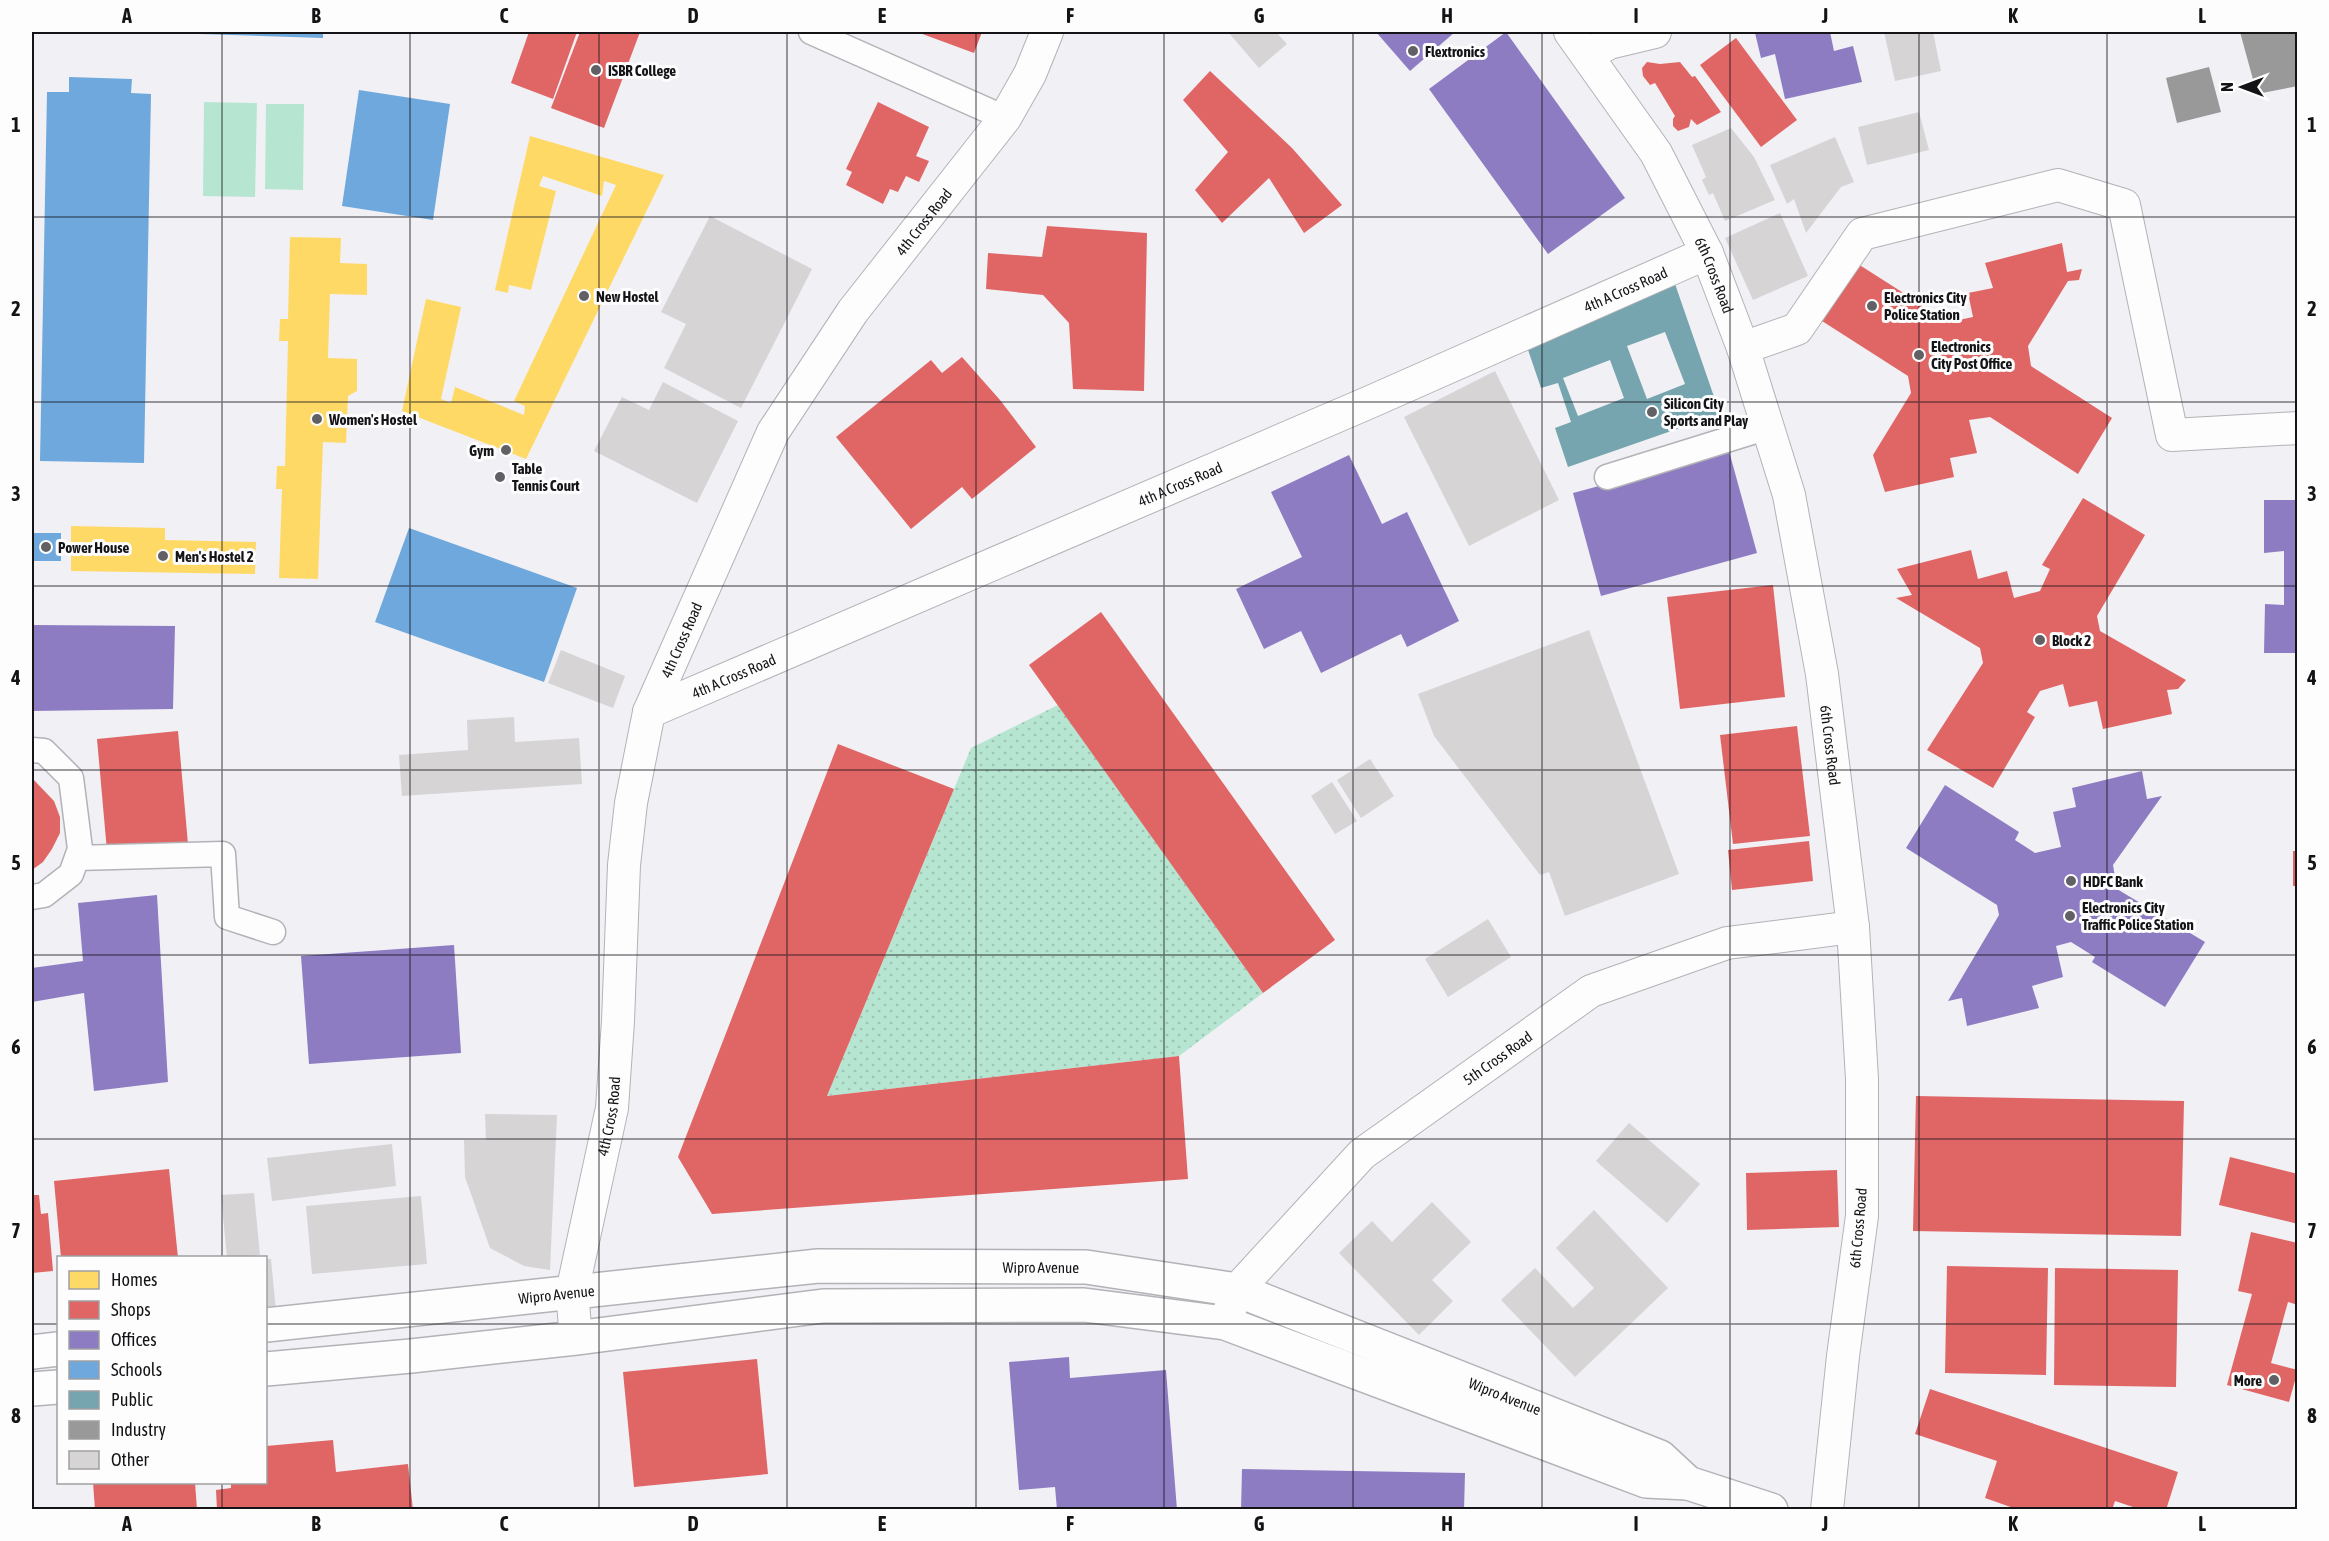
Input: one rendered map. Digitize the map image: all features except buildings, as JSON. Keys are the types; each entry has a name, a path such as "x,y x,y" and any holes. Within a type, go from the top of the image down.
{"main road":[{"name":"Wipro Avenue","path":"267,1325 818,1266 1086,1267 1237,1290 1660,1457 1688,1483"},
{"name":"Wipro Avenue","path":"267,1369 576,1338 823,1306 1084,1305 1225,1323 1646,1481 1688,1483 1771,1509"},
{"path":"32,1352 57,1348"},
{"path":"32,1389 57,1387"}],"street":[{"path":"811,32 1005,118"},
{"name":"4th Cross Road","path":"576,1338 572,1292 612,1108 624,865 631,802 649,712 773,432 853,310 1005,118 1030,74 1047,32"},
{"path":"1579,44 1610,43 1655,32"},
{"name":"6th Cross Road","path":"1579,44 1656,153 1707,253 1743,348 1789,495 1822,674 1853,927 1862,1079 1862,1216 1827,1509"},
{"path":"1743,348 1797,329 1862,234 2058,185 2124,205 2172,435 2298,428"},
{"name":"4th A Cross Road","path":"649,712 1370,402 1707,253"},
{"path":"1607,477 1768,427"},
{"path":"32,750 44,751 71,778 80,849 71,874 44,895 32,897"},
{"path":"77,858 223,854 227,917 273,932"},
{"name":"5th Cross Road","path":"1225,1323 1237,1290 1362,1154 1591,991 1727,943 1853,927"}],"green space":[{"path":"204,102 257,103 255,197 203,196"},
{"path":"266,104 304,104 303,190 265,189"},
{"path":"1058,705 1263,993 1179,1056 827,1096 971,748"}],"place":[{"name":"Flextronics","path":"1413,51"},
{"name":"ISBR College","path":"596,70"},
{"name":"New Hostel","path":"584,296"},
{"name":"Electronics City Police Station","path":"1872,306"},
{"name":"Electronics City Post Office","path":"1919,355"},
{"name":"Silicon City Sports and Play","path":"1652,412"},
{"name":"Women's Hostel","path":"317,419"},
{"name":"Gym","path":"506,450"},
{"name":"Table Tennis Court","path":"500,477"},
{"name":"Power House","path":"46,547"},
{"name":"Men's Hostel 2","path":"163,556"},
{"name":"Block 2","path":"2040,640"},
{"name":"HDFC Bank","path":"2071,881"},
{"name":"Electronics City Traffic Police Station","path":"2070,916"},
{"name":"More","path":"2274,1380"}]}
